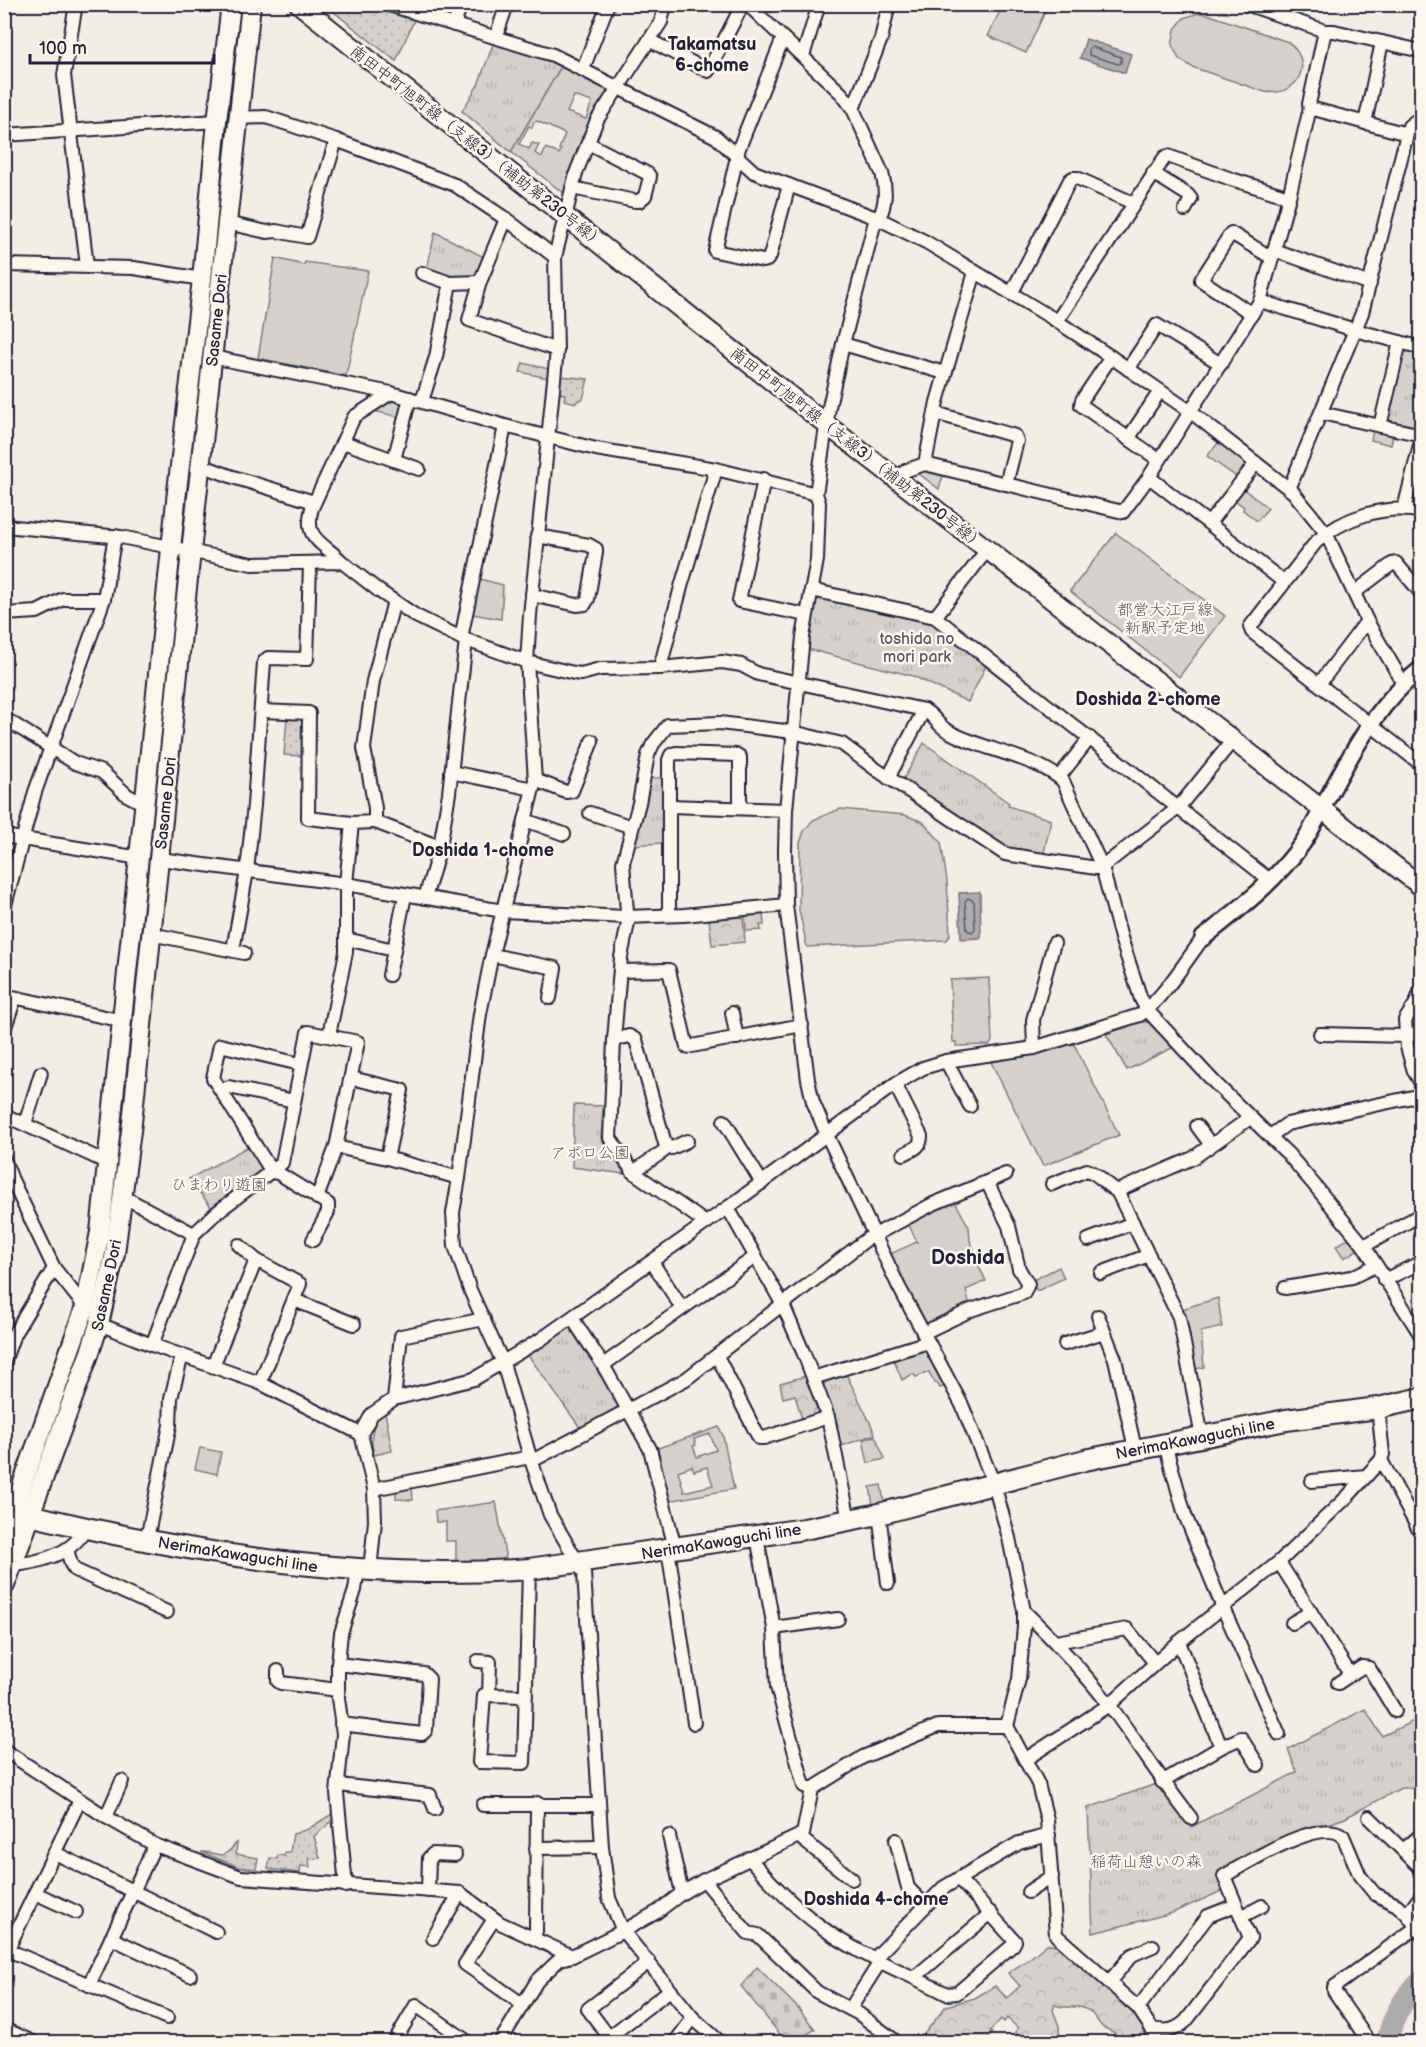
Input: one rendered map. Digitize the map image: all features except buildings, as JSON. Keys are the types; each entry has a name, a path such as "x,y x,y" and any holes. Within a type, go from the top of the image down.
{"main road":[{"name":"Sasame Dori","path":"4,1585 12,1565 16,1512 85,1307 100,1232 231,4"},
{"name":"Sasame Dori","path":"4,1532 16,1512 99,1324 115,1253 132,1123 191,551 251,4"},
{"name":"南田中町旭町線（支線3）（補助第230号線）","path":"299,4 987,550 1422,887"},
{"name":"NerimaKawaguchi line","path":"16,1512 253,1559 364,1569 450,1572 529,1569 758,1537 849,1520 1135,1449 1286,1420 1378,1408 1422,1398"}],"street":[{"path":"76,4 64,75 87,266"},
{"path":"386,4 553,55 583,69 716,137 754,171 879,219 926,242 1057,321 1191,412 1288,489 1326,533 1367,621 1403,682"},
{"path":"454,25 461,4"},
{"path":"496,37 507,4"},
{"path":"583,69 608,4"},
{"path":"665,4 661,22 597,120 576,173 555,257 557,350 531,595 527,662 534,785 492,955 480,1014 453,1213 455,1246 470,1290 503,1362 549,1515 584,1573 602,1847 609,1898 623,1931 693,2018 720,2043"},
{"path":"649,40 708,71 743,4"},
{"path":"747,4 842,94 853,109 884,179 884,210 874,225 843,344 826,423 816,494 819,503 817,560 806,615 786,810 786,905 808,1080 813,1101 827,1135 874,1235 962,1405 994,1484 1009,1538 1024,1611 1019,1679 1007,1726 1038,1784 1047,1820 1056,1935 1138,2008 1152,2029 1155,2043"},
{"path":"803,56 819,4"},
{"path":"853,109 881,39 890,4"},
{"path":"1246,4 1325,32 1334,31 1421,51"},
{"path":"896,478 925,464 1123,512 1149,477 1260,301 1289,197 1325,32"},
{"path":"783,38 737,156 714,249 717,253 767,260 789,185"},
{"path":"1365,123 1382,42"},
{"path":"1310,108 1407,134"},
{"path":"1288,489 1362,313 1409,126 1422,116"},
{"path":"238,118 266,117 336,140 455,185 506,219 555,257"},
{"path":"4,135 217,121"},
{"path":"227,223 267,232 276,231 307,237 336,140"},
{"path":"572,188 635,201 645,196 650,177 648,174 588,143"},
{"path":"1057,321 1152,173 1161,160 1168,156 1289,197"},
{"path":"1152,173 1188,195 1191,199 1185,210"},
{"path":"1011,294 1073,178 1133,203"},
{"path":"506,219 480,282 469,320 557,350"},
{"path":"1252,314 1201,280 1231,233 1273,254 1370,284"},
{"path":"4,265 134,268 202,279"},
{"path":"925,464 945,373 975,272"},
{"path":"422,273 450,283 480,282"},
{"path":"394,460 416,399 436,357 450,283"},
{"path":"1260,301 1422,348"},
{"path":"1128,369 1157,325 1221,364"},
{"path":"1380,426 1400,342"},
{"path":"843,344 945,373"},
{"path":"212,357 391,393 596,449 716,469 764,479 816,494"},
{"path":"1111,357 1082,400 1081,405 1160,460"},
{"path":"1128,438 1160,391"},
{"path":"391,393 354,417 314,502 308,520 311,534 342,562 416,616 463,639 527,662 581,674 600,669 660,668 722,662 741,665 758,674 924,710 932,714 946,731 1059,777 1063,781 1102,867 1121,938 1141,999 1147,1010 1317,1187 1364,1246 1422,1337"},
{"path":"935,413 1015,436 1016,445 1006,484"},
{"path":"1321,413 1422,436 1404,509"},
{"path":"425,898 440,847 451,772 463,639 505,426"},
{"path":"343,442 419,469"},
{"path":"1209,523 1256,463"},
{"path":"201,465 314,502"},
{"path":"660,668 716,469"},
{"path":"1149,477 1284,582"},
{"path":"764,479 739,601 806,615"},
{"path":"1422,512 1404,509 1371,512 1326,533 1316,542 1250,627 1252,632 1422,765"},
{"path":"4,526 115,536 252,564 342,562"},
{"path":"4,909 21,840 50,747 104,599 115,536"},
{"path":"531,595 577,605 585,604 596,552 596,549 589,545 537,536"},
{"path":"935,617 987,550"},
{"path":"1354,593 1396,563 1422,594"},
{"path":"151,934 238,951 248,871 265,659 307,659 310,564"},
{"path":"811,590 935,617 1271,881"},
{"path":"4,614 37,612 63,599 104,599"},
{"path":"375,822 375,808 364,748 373,681 394,601"},
{"path":"1319,684 1367,621"},
{"path":"346,1886 338,1785 343,1734 338,1690 338,1664 341,1633 364,1569 375,1521 374,1489 361,1434 372,1414 394,1399 474,1379 503,1362 572,1318 652,1262 895,1084 923,1068 946,1061 1034,1048 1140,1015 1147,1010 1203,938 1256,896 1302,844 1370,723 1403,682 1422,668"},
{"path":"888,777 924,710"},
{"path":"261,711 309,713 308,818 352,823 375,822 440,847"},
{"path":"4,718 75,763 102,772 126,795 146,806"},
{"path":"706,1223 633,1172 610,1138 614,1040 620,971 628,923 623,863 648,754 668,725 720,723 793,732 842,744 1005,854 1096,868 1102,867 1178,808 1233,740"},
{"path":"1059,777 1090,738"},
{"path":"451,772 572,791 592,741"},
{"path":"669,915 669,760 671,755 676,753 737,755 740,757 740,808"},
{"path":"669,806 786,810"},
{"path":"591,813 632,827"},
{"path":"525,820 564,834"},
{"path":"329,1035 346,952 346,884 352,823"},
{"path":"4,836 140,858"},
{"path":"159,859 346,884 503,911 626,917 786,905"},
{"path":"388,975 405,895"},
{"path":"346,939 394,950"},
{"path":"1034,1048 1033,1020 1054,944"},
{"path":"492,955 555,968 550,998"},
{"path":"620,971 669,970 687,1047 802,1025"},
{"path":"1422,987 1416,1003 1405,1020 1414,1071 1422,1085"},
{"path":"4,1030 10,997 123,1021"},
{"path":"732,1014 737,1038"},
{"path":"152,1345 194,1234 216,1213 282,1163 308,1032 358,1042 336,1147 317,1198"},
{"path":"1320,1034 1406,1036 1422,1033"},
{"path":"614,1040 629,1036 636,1040 666,1147 664,1152 633,1172"},
{"path":"300,1064 220,1045 213,1078 272,1172 278,1173 328,1204 328,1212 312,1239"},
{"path":"946,1061 970,1107"},
{"path":"25,1124 41,1073"},
{"path":"351,1078 402,1090 387,1158"},
{"path":"895,1084 921,1136 921,1142 917,1148 904,1154"},
{"path":"222,1090 229,1087 294,1101"},
{"path":"1270,1136 1287,1124 1422,1095"},
{"path":"4,1115 108,1163"},
{"path":"1117,1191 1194,1158 1250,1118"},
{"path":"724,1121 762,1183"},
{"path":"1197,1126 1211,1145"},
{"path":"666,1147 672,1148 687,1141"},
{"path":"336,1147 459,1178"},
{"path":"4,1159 54,1268 85,1307"},
{"path":"1052,1184 1087,1170 1098,1174 1112,1189 1117,1191 1179,1317 1202,1437"},
{"path":"374,1489 531,1459 686,1379 874,1235 933,1203 1006,1174"},
{"path":"813,1378 926,1337 971,1310 1024,1293 1028,1284 1019,1269 1009,1226 987,1182"},
{"path":"122,1196 194,1234"},
{"path":"728,1208 783,1305 813,1378 828,1417 849,1520"},
{"path":"1364,1246 1422,1214"},
{"path":"1088,1240 1132,1223"},
{"path":"239,1245 256,1260 300,1284 260,1383"},
{"path":"1101,1274 1149,1255"},
{"path":"603,1365 755,1257"},
{"path":"213,1366 256,1260"},
{"path":"652,1262 682,1308"},
{"path":"1384,1280 1422,1262"},
{"path":"1285,1288 1352,1277 1375,1266"},
{"path":"4,1362 14,1334 54,1268"},
{"path":"294,1300 354,1324"},
{"path":"1098,1316 1115,1359 1135,1449"},
{"path":"572,1318 603,1365 650,1449 672,1549 693,1723"},
{"path":"394,1399 401,1336 484,1319"},
{"path":"99,1324 260,1383 361,1434"},
{"path":"1065,1344 1104,1332"},
{"path":"147,1539 170,1425 171,1398 182,1355"},
{"path":"717,1356 759,1438 828,1417"},
{"path":"1026,1760 1109,1706 1179,1642 1280,1562 1348,1496 1381,1460 1383,1454 1378,1408"},
{"path":"1164,1444 1185,1515 1279,1734"},
{"path":"1381,1460 1419,1530 1422,1529"},
{"path":"1312,1481 1366,1476"},
{"path":"879,1514 888,1583"},
{"path":"12,1565 33,1563 67,1549 83,1534 85,1527"},
{"path":"758,1537 774,1628 777,1687 804,1786 812,1789"},
{"path":"67,1549 75,1570 167,1612"},
{"path":"1280,1562 1350,1674"},
{"path":"526,1696 484,1695 479,1762 524,1763 526,1696 529,1569"},
{"path":"1024,1611 1056,1642 1109,1706 1162,1782 1191,1818"},
{"path":"1292,1623 1311,1612"},
{"path":"774,1628 838,1618"},
{"path":"1056,1642 1127,1629 1155,1663"},
{"path":"1179,1642 1221,1747"},
{"path":"478,1661 490,1662 489,1695"},
{"path":"338,1664 424,1674 429,1679 426,1730 422,1734 341,1724"},
{"path":"1338,1683 1362,1667 1369,1668 1395,1711"},
{"path":"278,1671 278,1681 281,1683 338,1690"},
{"path":"688,1686 701,1684"},
{"path":"500,2043 537,1981 560,1959 572,1956 623,1931 657,1912 704,1880 800,1835 805,1830 812,1789 865,1756 938,1726 1007,1726"},
{"path":"1162,1782 1221,1747 1241,1738 1258,1765"},
{"path":"4,1750 105,1817 155,1845 241,1877 460,1893 494,1919 572,1956"},
{"path":"105,1817 122,1781"},
{"path":"338,1785 430,1795 435,1809"},
{"path":"80,1800 6,1953 167,2018"},
{"path":"483,1805 537,1803 599,1805"},
{"path":"533,1937 536,1930 537,1803"},
{"path":"1369,1817 1422,1869"},
{"path":"1152,2029 1167,2031 1178,2029 1250,1938 1224,1876 1281,1844 1322,1831 1339,1832 1343,1836 1360,1876 1376,1894 1397,1905 1407,1914 1419,1931 1334,1987 1334,1991 1369,2043"},
{"path":"1403,1850 1421,1834"},
{"path":"800,1835 803,1840 852,1879"},
{"path":"850,2009 877,1960 924,1905 943,1887 1019,1843 1049,1835"},
{"path":"669,1836 682,1893"},
{"path":"896,1840 908,1888 924,1905"},
{"path":"90,1985 155,1845"},
{"path":"536,1848 602,1847"},
{"path":"55,1853 216,1932"},
{"path":"428,1892 429,1858 433,1854 455,1855"},
{"path":"749,1858 778,1891 821,1927 877,1960 947,1994 957,1993 1015,1941 959,1879"},
{"path":"1028,1892 1052,1876"},
{"path":"704,1880 748,1933 758,1935 817,1992 850,2009 894,2040 891,2043"},
{"path":"35,1893 76,1912"},
{"path":"433,1938 460,1893"},
{"path":"1407,1914 1422,1895"},
{"path":"1138,2008 1208,1916 1262,1906"},
{"path":"915,1977 991,1913"},
{"path":"494,1919 465,1964 522,2004"},
{"path":"111,1938 190,1975"},
{"path":"1109,1982 1132,1955 1153,1946"},
{"path":"649,1962 588,2009 609,2037 670,1990"},
{"path":"394,2043 416,2005 468,2043"},
{"path":"675,2043 693,2018"},
{"path":"4,2029 33,2043"}],"green space":[{"path":"325,5 373,5 415,18 396,61"},
{"path":"1003,5 1048,5 1026,53 988,36"},
{"path":"1199,13 1288,42 1301,59 1302,68 1294,84 1277,92 1265,92 1192,67 1179,59 1172,45 1175,29 1184,18"},
{"path":"494,42 562,65 511,152 462,111 478,85"},
{"path":"562,65 608,89 607,95 582,136 582,143 567,190 562,192 511,152","holes":["574,96 592,102 586,119 567,112","537,121 565,134 559,154 546,148 542,157 535,153 539,145 532,143 529,149 519,144 529,126 532,128 534,122"]},
{"path":"435,232 486,258 477,279 450,280 427,269"},
{"path":"275,258 304,265 305,262 368,271 346,376 258,358"},
{"path":"1407,350 1421,354 1421,428 1390,421 1388,416 1402,354"},
{"path":"523,363 549,369 548,378 520,372"},
{"path":"561,376 588,379 583,399 576,403 564,400 565,394 557,393"},
{"path":"394,399 404,402 403,418 374,411"},
{"path":"1373,430 1393,435 1391,445 1371,440"},
{"path":"1219,442 1248,466 1238,478 1207,456"},
{"path":"924,471 943,476 939,489 918,473"},
{"path":"1241,487 1268,508 1257,521 1232,498"},
{"name":"都営大江戸線 新駅予定地","path":"1116,533 1225,616 1179,677 1070,591"},
{"path":"480,579 503,585 501,619 472,614"},
{"name":"toshida no mori park","path":"822,596 932,621 987,664 968,702 913,676 807,649 816,600"},
{"path":"287,718 301,718 305,722 304,756 284,755"},
{"path":"924,743 1009,803 1008,806 1051,820 1043,857 1005,850 903,780"},
{"path":"649,778 664,778 662,843 633,845"},
{"path":"840,809 905,815 923,822 941,842 947,881 950,935 947,940 807,947 799,910 800,843 804,831 813,820"},
{"path":"763,914 764,925 760,925 761,930 746,931 745,916"},
{"path":"743,917 745,942 712,945 709,919"},
{"path":"989,978 992,1041 990,1045 956,1046 956,1042 953,1042 950,980"},
{"path":"1421,1000 1421,1030 1415,1031 1409,1026"},
{"path":"1142,1021 1151,1023 1174,1047 1127,1070 1106,1034"},
{"path":"1074,1044 1119,1135 1043,1166 991,1062"},
{"name":"アポロ公園","path":"574,1105 603,1106 601,1138 625,1174 572,1167"},
{"name":"ひまわり遊園","path":"249,1146 264,1169 264,1174 214,1211 189,1179"},
{"path":"954,1200 969,1227 970,1241 976,1255 974,1256 986,1281 966,1290 970,1306 931,1325 925,1323 890,1254 917,1242 908,1223"},
{"path":"1351,1237 1359,1249 1344,1258 1336,1246"},
{"path":"1059,1267 1064,1278 1037,1291 1031,1281"},
{"path":"1218,1298 1222,1327 1201,1332 1204,1367 1196,1369 1182,1309"},
{"path":"567,1327 575,1329 620,1403 619,1410 581,1429 528,1355"},
{"path":"920,1349 927,1351 945,1386 940,1388 929,1372 916,1377 913,1374 902,1380 893,1358"},
{"path":"846,1374 875,1434 839,1447 836,1429 838,1425 823,1387 825,1382"},
{"path":"806,1376 819,1409 815,1416 802,1419 795,1395 783,1398 780,1383"},
{"path":"385,1412 392,1451 374,1455 372,1431 376,1421"},
{"path":"719,1427 734,1489 669,1501 658,1448","holes":["710,1434 716,1450 697,1457 693,1446 696,1445 694,1439","692,1466 694,1471 707,1467 713,1485 684,1492 678,1471"]},
{"path":"875,1436 885,1459 868,1463 863,1440"},
{"path":"200,1448 221,1452 217,1474 195,1469"},
{"path":"881,1485 884,1502 873,1505 870,1487"},
{"path":"412,1487 413,1500 396,1499 396,1490"},
{"path":"496,1502 506,1560 456,1562 456,1541 446,1541 446,1522 436,1522 435,1511"},
{"name":"稲荷山憩いの森","path":"1365,1709 1382,1736 1420,1718 1418,1714 1421,1712 1421,1788 1401,1788 1345,1818 1278,1842 1224,1873 1224,1890 1172,1913 1093,1933 1088,1808 1156,1784 1191,1827 1297,1772 1288,1749"},
{"path":"332,1814 336,1818 314,1836 320,1858 309,1859 310,1867 301,1866 300,1873 268,1869 270,1858 277,1859 278,1855 284,1856 285,1852 290,1852 293,1834 308,1829"},
{"path":"237,1842 236,1854 258,1858 256,1869 239,1867 201,1852 223,1855"},
{"path":"1047,1944 1058,1945 1128,2004 1141,2019 1148,2042 1113,2042 1115,2033 1102,2027 1090,2011 1080,2007 1055,2005 1053,2010 1059,2026 1060,2042 1010,2042 1017,2035 1015,2032 1018,2028 1007,2018 1004,2022 1001,2019 990,2031 992,2033 985,2041 987,2042 918,2042 946,2006 975,1998 995,1986 1007,1998 1020,1986 1008,1973"},
{"path":"757,1967 797,2007 815,2029 796,2042 786,2042 741,1986"}],"water":[{"path":"1086,39 1131,54 1125,73 1080,58"},
{"path":"980,892 981,938 961,939 959,893"}],"waterway":[{"path":"1387,2042 1399,2009 1422,1981"}],"district":[{"name":"Takamatsu 6-chome","path":"712,54"},
{"name":"Doshida 2-chome","path":"1148,699"},
{"name":"Doshida 1-chome","path":"483,850"},
{"name":"Doshida","path":"968,1257"},
{"name":"Doshida 4-chome","path":"876,1899"}]}
